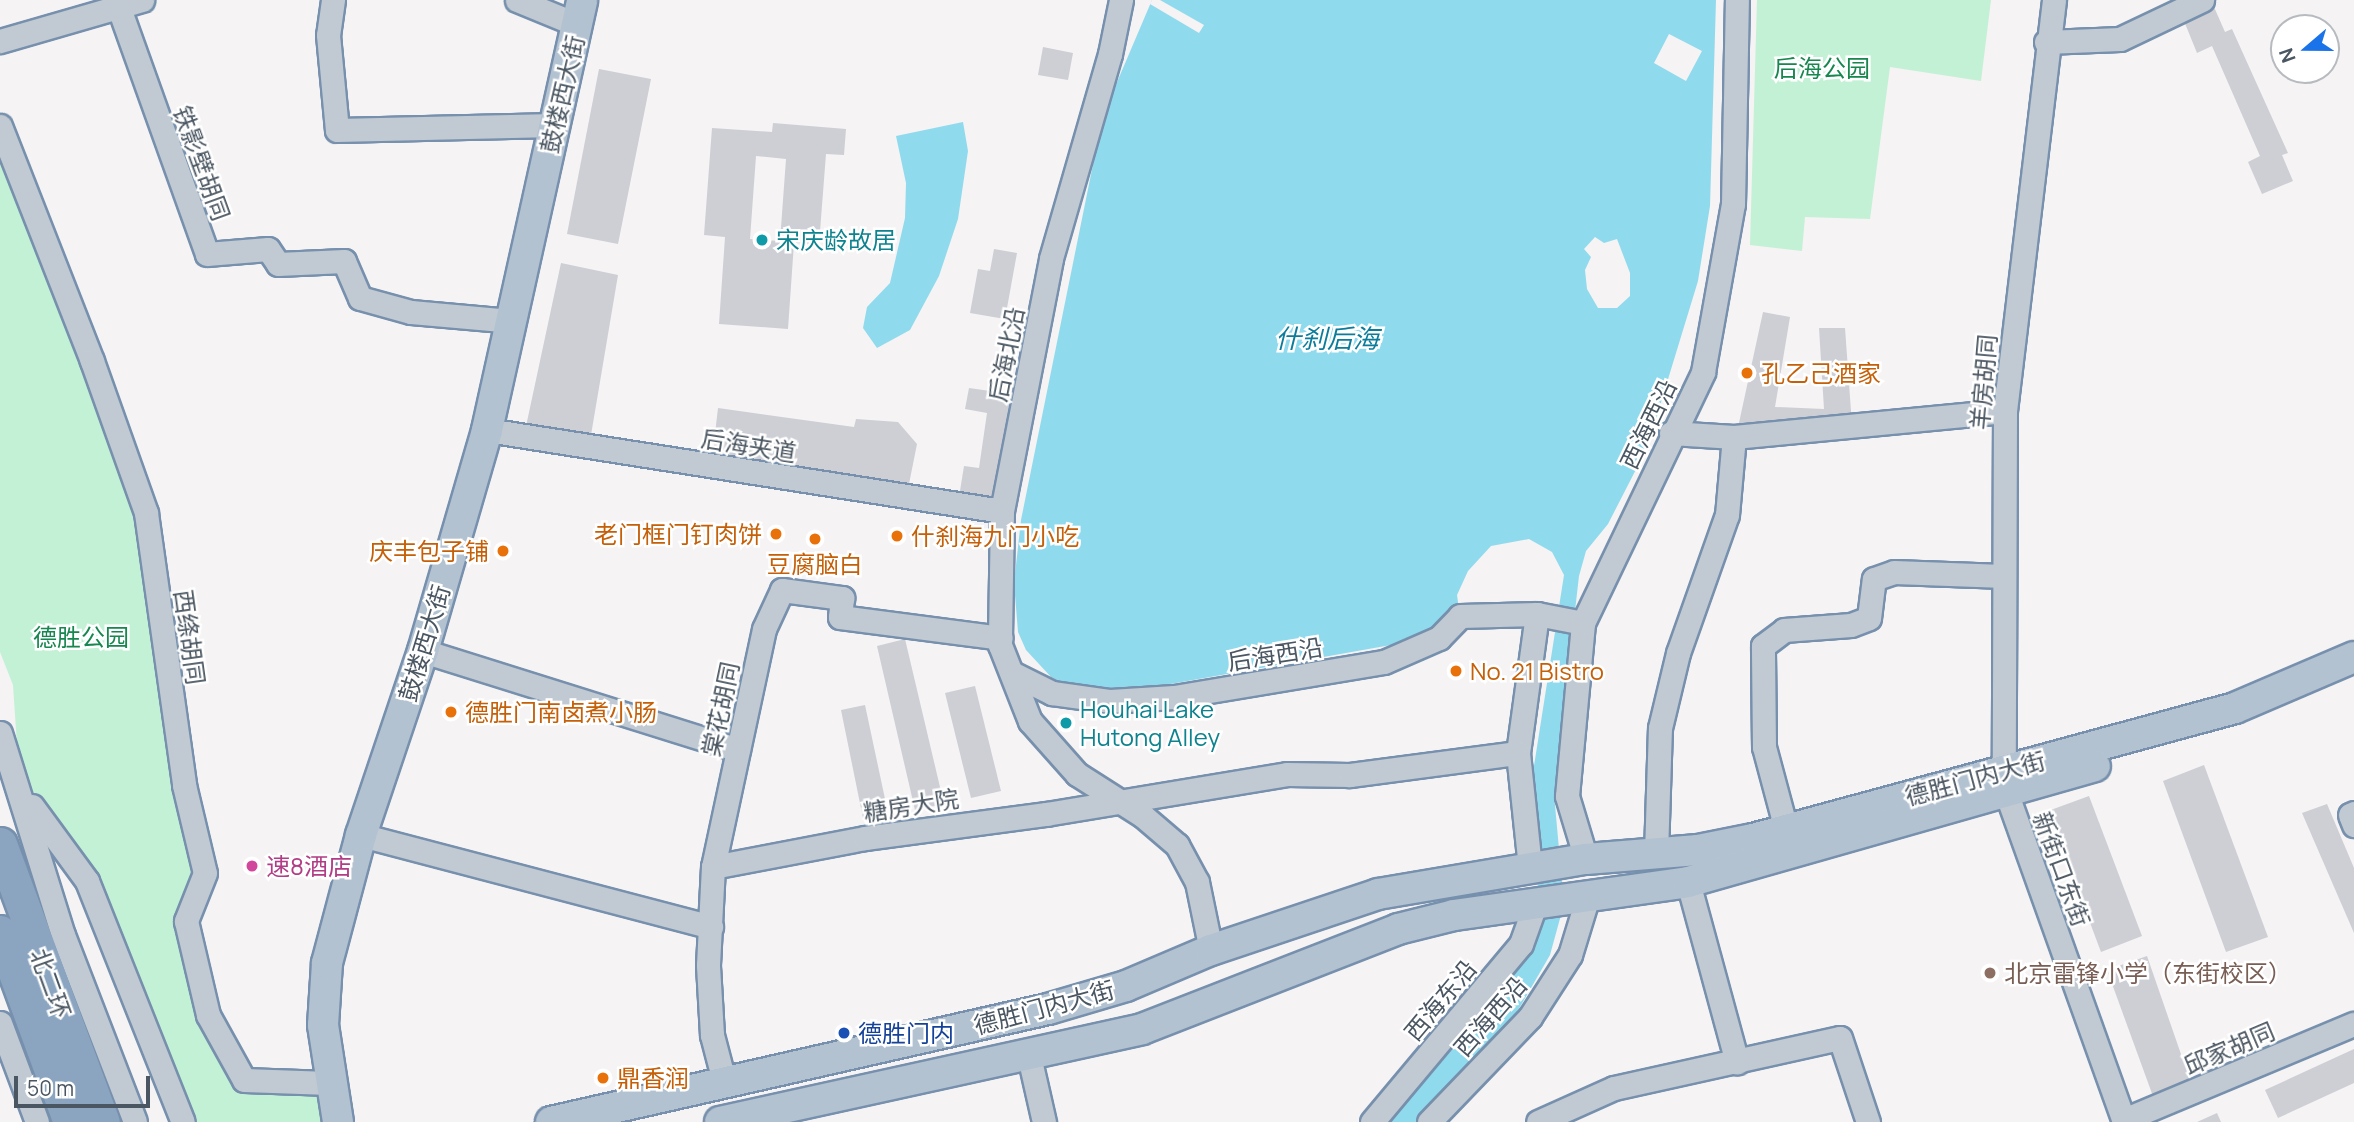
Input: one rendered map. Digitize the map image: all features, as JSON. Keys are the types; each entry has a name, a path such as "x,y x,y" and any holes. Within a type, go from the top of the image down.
{"highway":[{"name":"北二环","path":"0,844 103,1122"},
{"name":"北二环","path":"0,932 70,1122"}],"main road":[{"name":"鼓楼西大街","path":"338,1122 329,1083 323,1025 327,963 362,835 423,651 487,430 580,13"},
{"name":"德胜门内大街","path":"1588,875 1688,882 1763,862 2235,708 2354,657"},
{"name":"德胜门内大街","path":"1588,875 1657,853 1698,849 2005,781 2243,724 2354,680"},
{"name":"德胜门内大街","path":"1588,875 1763,862"},
{"path":"1532,883 1588,875"},
{"name":"德胜门内大街","path":"551,1122 1048,1009 1126,986 1212,950 1378,894 1532,883"},
{"name":"德胜门内大街","path":"720,1122 1142,1029 1286,969 1345,930 1459,889 1532,883"}],"street":[{"path":"0,41 142,0"},
{"path":"333,0 328,35 337,130 554,125"},
{"path":"517,0 580,13"},
{"name":"后海北沿","path":"1117,799 1077,774 1030,721 1001,638 1002,511 1051,259 1110,54 1121,0"},
{"name":"西海西沿","path":"1429,1122 1530,1017 1570,955 1588,875 1567,796 1583,623 1671,433 1703,372 1733,204 1737,0"},
{"name":"羊房胡同","path":"2005,781 2005,411 2046,42 2054,0"},
{"path":"2046,42 2120,39 2203,0"},
{"name":"铁影壁胡同","path":"119,8 207,254 268,249 278,264 344,261 360,298 411,312 511,321"},
{"name":"西绦胡同","path":"0,126 92,361 146,513 184,786 205,873 186,921 208,1015 244,1080 329,1083"},
{"path":"1671,433 1734,437 2005,411"},
{"name":"后海夹道","path":"487,430 1002,511"},
{"path":"1657,853 1660,728 1678,653 1727,515 1734,437"},
{"path":"1786,829 1764,747 1763,646 1784,630 1851,625 1870,618 1874,579 1895,572 2004,576"},
{"name":"棠花胡同","path":"724,1081 712,1035 708,965 713,867 764,629 782,590 842,598 840,617 1001,638"},
{"path":"1532,883 1518,753 1537,614"},
{"name":"后海西沿","path":"1012,673 1063,694 1110,701 1174,697 1384,662 1439,638 1460,616 1537,614 1583,623"},
{"path":"423,651 738,750"},
{"path":"0,733 20,789 63,935 135,1122"},
{"name":"糖房大院","path":"713,867 1117,799 1287,774 1350,775 1518,753"},
{"name":"新街口东街","path":"2005,781 2124,1121"},
{"path":"20,789 87,881 183,1122"},
{"path":"1117,799 1177,845 1196,882 1212,950"},
{"path":"2354,813 2350,815 2354,825"},
{"path":"362,835 711,927"},
{"path":"1688,882 1737,1062"},
{"name":"西海东沿","path":"1373,1122 1521,944 1532,883"},
{"path":"0,1023 37,1122"},
{"name":"邱家胡同","path":"2124,1121 2354,1024"},
{"path":"1538,1122 1614,1088 1840,1038 1868,1122"},
{"path":"1029,1056 1044,1122"}],"green space":[{"name":"后海公园","path":"1757,0 1991,0 1981,81 1890,67 1870,219 1805,217 1802,251 1750,245"},
{"name":"德胜公园","path":"0,126 146,513 205,873 186,921 208,1015 245,1080 329,1083 327,1122 183,1122 87,881 20,789 13,685 0,652"}],"water":[{"name":"什刹后海","path":"1152,0 1716,0 1710,206 1698,281 1647,448 1608,524 1586,551 1579,576 1554,794 1564,904 1550,955 1517,1012 1416,1122 1385,1122 1528,958 1540,920 1531,785 1564,575 1552,552 1529,539 1491,546 1468,571 1457,595 1459,609 1436,633 1391,645 1131,691 1067,685 1051,677 1026,650 1018,632 1014,583 1021,520 1103,115","holes":["1669,34 1702,51 1686,81 1654,63","1595,237 1604,243 1617,239 1630,273 1630,296 1617,308 1598,308 1587,289 1585,270 1591,257 1584,249"]},
{"path":"963,122 968,151 958,219 939,276 910,330 877,348 863,328 867,307 890,283 905,218 906,183 896,136"}],"pier":[{"path":"1152,0 1160,0 1204,25 1199,33 1150,4"}],"building":[{"path":"2214,7 2225,32 2232,29 2288,153 2282,155 2293,181 2262,194 2248,162 2260,156 2212,46 2197,53 2184,21"},
{"path":"1043,47 1073,53 1068,80 1038,75"},
{"path":"599,69 651,79 618,244 567,234"},
{"path":"773,123 846,129 844,155 826,154 819,244 794,243 788,329 719,324 725,237 704,235 712,128 772,132","holes":["756,156 786,159 780,241 750,239"]},
{"path":"994,249 1017,253 1005,319 970,313 978,269 990,271"},
{"path":"561,263 618,275 590,441 525,431"},
{"path":"1763,312 1790,317 1775,407 1824,409 1819,328 1845,328 1852,425 1737,432"},
{"path":"969,388 1011,394 994,502 959,497 964,466 979,468 987,413 965,409"},
{"path":"718,408 854,427 856,419 898,422 917,444 908,489 712,459"},
{"path":"905,639 944,804 915,810 877,646"},
{"path":"975,686 1001,791 971,798 945,693"},
{"path":"865,705 888,813 863,818 841,710"},
{"path":"2204,765 2268,937 2226,952 2163,781"},
{"path":"2089,796 2142,936 2101,952 2048,811"},
{"path":"2327,804 2354,868 2354,933 2302,813"},
{"path":"2147,956 2192,1086 2154,1099 2107,970"},
{"path":"2354,1049 2354,1083 2278,1118 2265,1090"},
{"path":"2217,1113 2221,1122 2197,1122"}],"place":[{"name":"宋庆龄故居","path":"762,240"},
{"name":"孔乙己酒家","path":"1747,373"},
{"name":"老门框门钉肉饼","path":"776,534"},
{"name":"什刹海九门小吃","path":"897,536"},
{"name":"豆腐脑白","path":"815,539"},
{"name":"庆丰包子铺","path":"503,551"},
{"name":"No. 21 Bistro","path":"1456,671"},
{"name":"德胜门南卤煮小肠","path":"451,712"},
{"name":"Houhai Lake Hutong Alley","path":"1066,723"},
{"name":"速8酒店","path":"252,866"},
{"name":"北京雷锋小学（东街校区）","path":"1990,973"},
{"name":"德胜门内","path":"844,1033"},
{"name":"鼎香润","path":"603,1078"}]}
